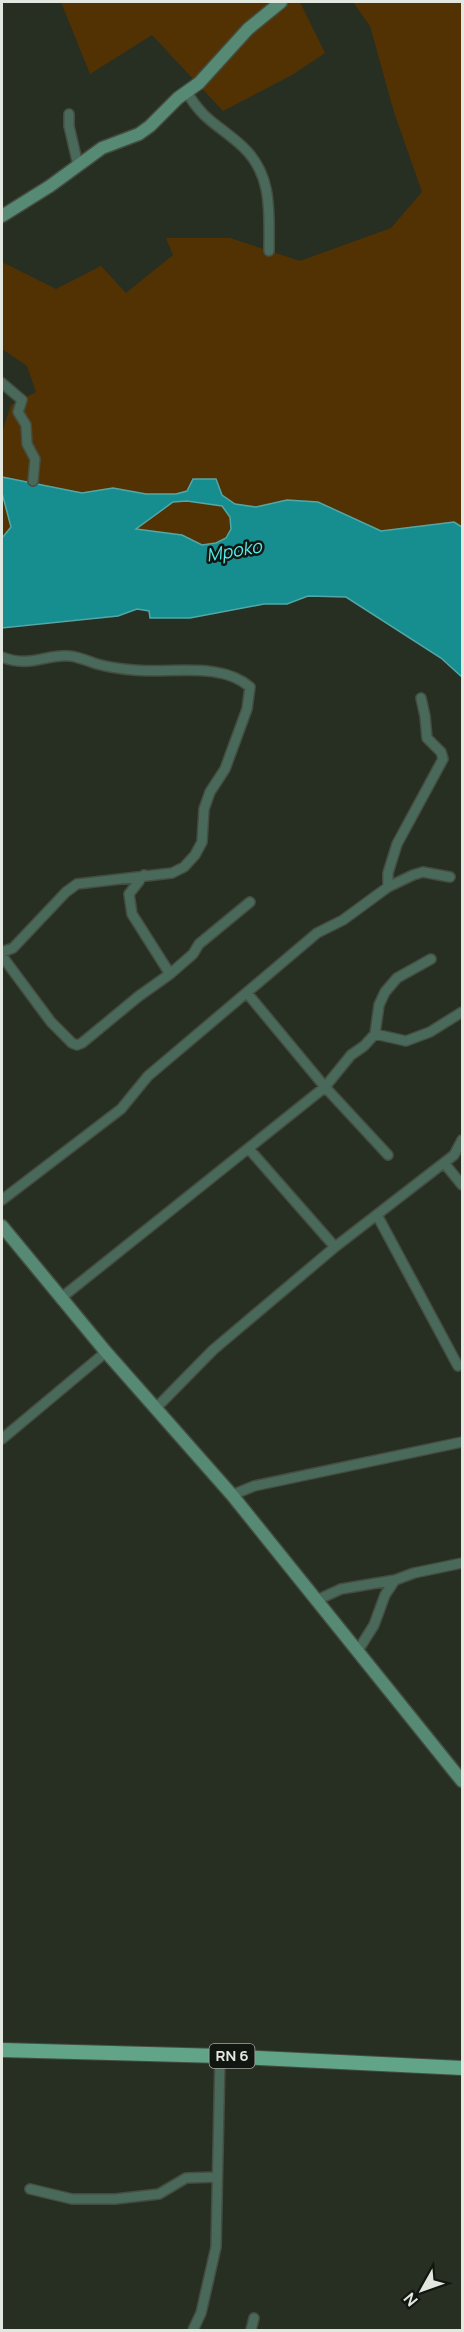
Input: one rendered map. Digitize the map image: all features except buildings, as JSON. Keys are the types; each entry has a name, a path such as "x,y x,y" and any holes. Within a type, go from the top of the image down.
{"main road":[{"name":"RN 6","path":"2,2050 220,2055 462,2068"}],"street":[{"path":"2,216 50,186 102,148 139,134 199,83 248,29 281,2"},
{"path":"187,92 195,106 212,124 243,147 264,175 269,201 269,250"},
{"path":"69,114 69,126 78,165"},
{"path":"2,383 22,400 18,412 26,425 27,444 35,459 33,482"},
{"path":"2,657 28,662 48,657 73,656 106,666 131,670 169,672 198,670 232,678 250,687 247,709 225,769 210,792 204,809 202,842 195,855 184,867 172,873 77,884 66,892 13,948 2,954 51,1022 72,1043 76,1045 82,1043 139,996 170,974 193,954 199,944 250,902"},
{"path":"388,887 388,873 397,844 443,759 441,752 427,738 421,698"},
{"path":"2,1200 121,1108 148,1076 317,933 343,920 388,887 423,873 450,877"},
{"path":"144,875 129,894 132,915 170,974"},
{"path":"61,1298 325,1087 351,1055 375,1034 379,1005 385,992 397,978 431,958"},
{"path":"247,993 325,1087 388,1155"},
{"path":"375,1034 406,1041 430,1032 462,1012"},
{"path":"156,1408 213,1350 335,1247 454,1155 462,1140"},
{"path":"249,1149 335,1247"},
{"path":"444,1163 462,1185"},
{"path":"376,1215 458,1366"},
{"path":"2,1226 106,1352 232,1495 462,1781"},
{"path":"2,1439 106,1352"},
{"path":"232,1495 254,1485 462,1442"},
{"path":"316,1600 341,1589 395,1580 414,1573 462,1563"},
{"path":"357,1652 374,1625 385,1595 395,1580"},
{"path":"193,2331 201,2313 216,2247 220,2055"},
{"path":"30,2189 72,2199 115,2199 159,2194 186,2178 217,2176"},
{"path":"251,2331 254,2318"}],"shaded area":[{"path":"61,2 300,2 325,53 292,75 223,111 152,35 90,74"},
{"path":"353,2 462,2 462,527 454,522 381,531 318,502 287,500 256,507 235,504 222,495 187,491 176,494 146,494 113,488 82,493 2,477 2,432 11,405 36,392 27,366 2,349 2,265 4,263 56,289 101,266 126,293 173,255 166,238 230,238 300,261 391,228 422,192 394,112 370,26"},
{"path":"2,493 11,527 2,538"},
{"path":"187,501 223,506 230,517 231,529 226,538 216,543 202,545 182,535 135,529 173,502"}],"water":[{"name":"Mpoko","path":"2,477 82,493 113,488 146,494 176,494 187,491 193,479 216,479 222,495 235,504 256,507 287,500 318,502 381,531 454,522 462,527 462,677 441,658 346,597 308,596 287,604 264,604 190,618 150,618 149,611 137,609 118,616 2,628 2,538 11,527 2,493","holes":["187,501 222,506 230,517 231,529 226,538 216,543 202,545 182,535 136,529 173,502"]}]}
